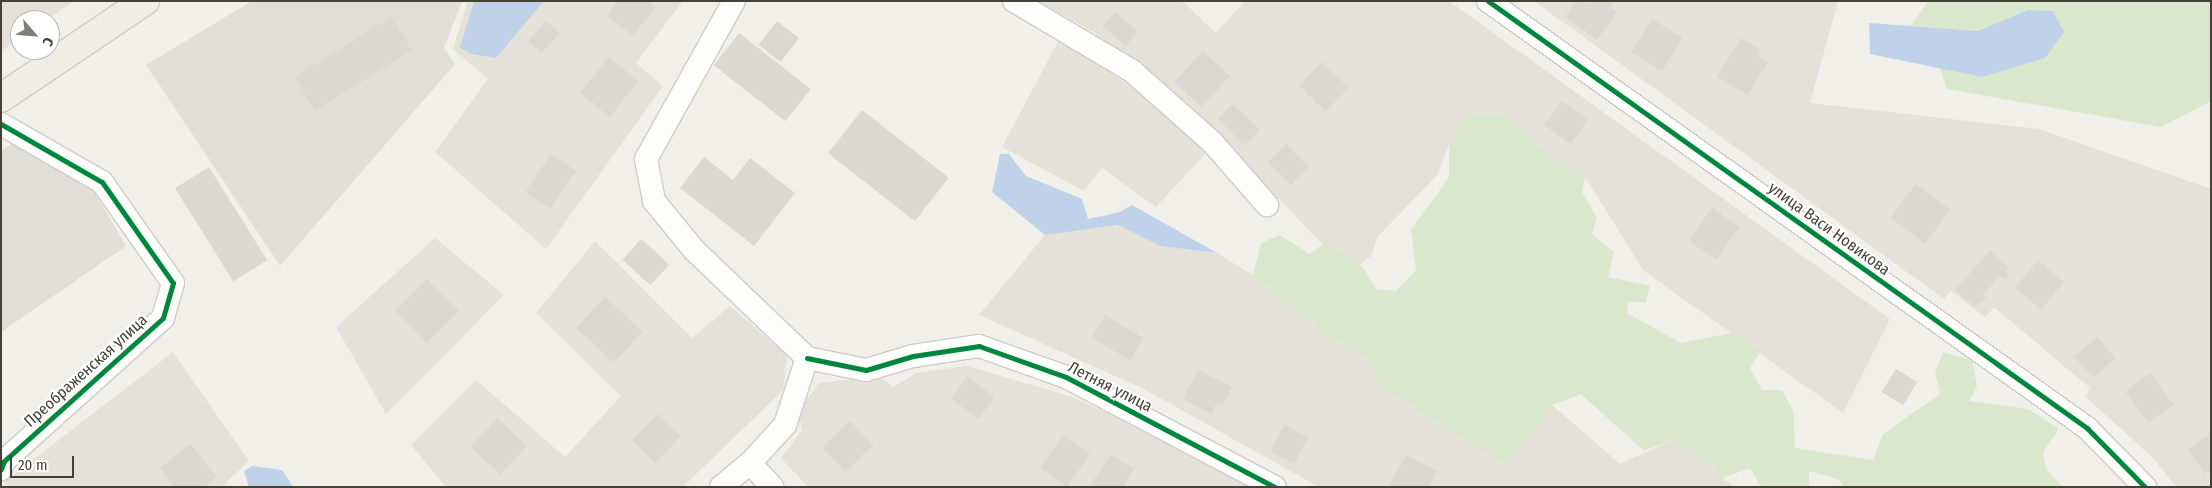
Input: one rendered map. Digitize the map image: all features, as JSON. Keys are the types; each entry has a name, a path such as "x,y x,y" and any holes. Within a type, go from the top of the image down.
{"main road":[{"path":"1,98 146,1"}],"street":[{"path":"721,487 750,464 785,425 807,358 694,250 654,202 646,159 734,1"},
{"path":"1014,1 1132,71 1212,142 1267,205"},
{"name":"улица Васи Новикова","path":"1488,1 2087,428 2145,487"},
{"name":"Преображенская улица","path":"1,124 102,182 173,283 163,318 4,461 1,469"},
{"name":"Летняя улица","path":"807,358 866,370 913,356 979,346 1066,377 1275,487"},
{"path":"750,464 772,487"}],"shaded area":[{"path":"1,1 74,1 60,11 10,10 10,45 1,51"},
{"path":"252,1 462,1 444,48 455,64 280,266 146,65"},
{"path":"468,1 683,1 636,63 663,86 546,249 435,152 488,79 453,49"},
{"path":"1039,1 1182,1 1216,33 1245,1 1449,1 1890,319 1843,413 1644,271 1585,177 1556,162 1506,117 1449,144 1438,174 1378,236 1371,256 1349,272 1191,107 1095,33"},
{"path":"1534,1 1838,1 1810,103 2039,129 2211,189 2211,487 2176,487 2153,458 2086,397 2090,388 1994,307 1985,317 1951,291 1944,299"},
{"path":"1060,38 1149,99 1206,153 1156,207 1102,168 1084,191 1002,147"},
{"path":"16,142 95,193 126,246 1,332 1,150"},
{"path":"1118,225 1160,246 1217,253 1253,275 1319,331 1373,361 1506,463 1552,405 1620,464 1675,439 1734,487 1319,487 1144,389 979,315 1045,235"},
{"path":"435,238 504,295 386,414 336,327"},
{"path":"595,241 692,338 730,306 787,355 783,390 683,487 446,487 411,445 476,380 565,457 621,396 536,313"},
{"path":"173,352 249,461 221,487 8,487 4,482"},
{"path":"966,366 1070,396 1155,435 1248,487 808,487 781,458 802,430 797,412 819,383 880,376 893,387 917,373"}],"green space":[{"path":"1928,1 2211,1 2211,101 2161,127 1947,89 1940,68 1982,77 2028,10 1978,31 1911,26"},
{"path":"1469,115 1506,117 1556,162 1585,177 1582,192 1597,218 1592,234 1614,252 1608,277 1650,286 1646,302 1628,302 1627,313 1681,343 1732,333 1760,352 1750,368 1762,390 1782,390 1794,412 1795,448 1873,460 1883,434 1940,394 1935,373 1943,352 1972,360 1977,386 1969,401 2028,409 2059,429 2043,452 2046,469 2063,487 1845,487 1837,479 1809,471 1809,487 1761,487 1750,468 1723,478 1675,439 1644,451 1581,394 1552,405 1505,464 1374,381 1373,361 1319,331 1253,275 1261,243 1280,235 1309,254 1324,244 1362,266 1376,289 1396,291 1416,270 1411,230 1449,177 1449,144"}],"water":[{"path":"474,1 544,1 496,58 472,54 460,48"},
{"path":"2028,10 2053,11 2064,32 2045,58 1982,77 1870,54 1869,23 1978,31"},
{"path":"1000,154 1009,154 1026,176 1082,199 1088,219 1120,212 1132,205 1217,253 1160,246 1118,225 1045,235 992,192"},
{"path":"252,466 282,470 293,487 249,487 244,471"}],"building":[{"path":"618,1 647,1 655,7 633,36 607,16"},
{"path":"1576,1 1586,4 1614,1 1610,7 1617,12 1597,40 1565,17"},
{"path":"1115,12 1138,31 1126,46 1103,27"},
{"path":"391,17 412,50 315,110 294,77"},
{"path":"1652,19 1683,38 1662,71 1631,52"},
{"path":"546,21 560,33 542,53 528,41"},
{"path":"777,21 799,38 781,62 759,45"},
{"path":"739,33 811,89 785,121 714,65"},
{"path":"1741,38 1761,50 1757,56 1768,62 1748,95 1717,76"},
{"path":"1203,51 1230,76 1201,107 1174,82"},
{"path":"609,57 639,81 610,117 580,93"},
{"path":"1322,62 1349,88 1326,111 1299,86"},
{"path":"1562,101 1588,119 1571,144 1545,126"},
{"path":"1233,104 1260,131 1245,146 1218,119"},
{"path":"862,110 949,178 915,221 828,153"},
{"path":"1286,144 1309,166 1291,185 1268,163"},
{"path":"551,154 576,171 550,209 525,192"},
{"path":"704,157 733,180 750,158 795,193 754,246 680,188"},
{"path":"209,167 267,260 233,281 175,188"},
{"path":"1916,184 1950,210 1925,243 1891,218"},
{"path":"1712,208 1739,227 1716,260 1689,241"},
{"path":"641,239 669,264 651,285 622,260"},
{"path":"1990,250 2009,268 2006,271 2009,274 2005,279 2000,275 1983,295 1987,298 1974,306 1955,290"},
{"path":"2038,260 2064,282 2041,309 2015,288"},
{"path":"427,279 459,311 427,343 395,311"},
{"path":"605,297 642,332 614,362 576,328"},
{"path":"1105,315 1144,338 1130,360 1092,337"},
{"path":"2097,337 2115,358 2093,378 2074,357"},
{"path":"1896,369 1917,382 1903,405 1882,392"},
{"path":"1198,370 1232,387 1222,406 1217,403 1212,414 1183,399"},
{"path":"2150,373 2173,404 2149,423 2125,392"},
{"path":"967,377 995,397 979,419 951,399"},
{"path":"658,414 681,436 655,463 632,441"},
{"path":"497,418 527,446 500,474 470,447"},
{"path":"850,421 873,446 845,472 822,447"},
{"path":"1284,425 1308,437 1294,464 1270,452"},
{"path":"1063,435 1090,454 1067,487 1040,468"},
{"path":"2206,436 2211,443 2211,470 2205,474 2188,450"},
{"path":"190,444 217,477 205,487 174,487 160,468"},
{"path":"1111,454 1134,469 1123,487 1089,487"},
{"path":"1406,455 1437,471 1429,487 1389,486"}],"cycle path":[{"path":"1488,1 2087,428 2145,487"},
{"path":"1,124 102,182 173,283 163,318 4,461 1,469"},
{"path":"807,358 866,370 913,356 979,346 1066,377 1275,487"}]}
